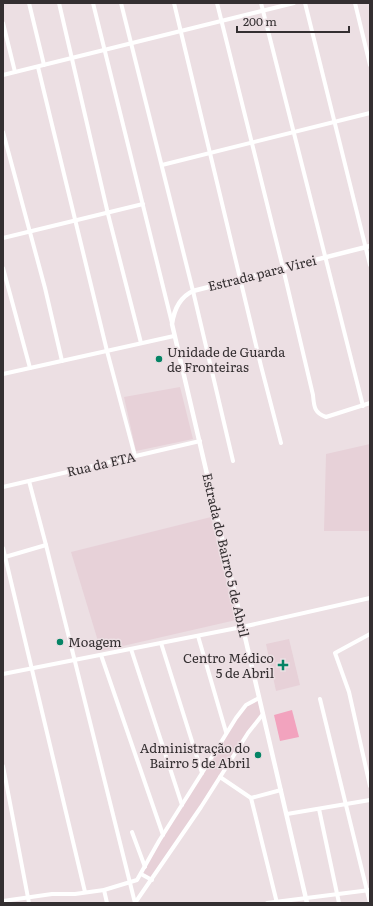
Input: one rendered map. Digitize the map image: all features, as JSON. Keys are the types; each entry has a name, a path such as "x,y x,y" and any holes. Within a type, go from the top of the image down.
{"street":[{"path":"29,3 44,65"},
{"path":"59,3 108,214 141,343"},
{"path":"93,3 172,324"},
{"path":"121,3 193,291 233,461"},
{"path":"174,3 281,443"},
{"path":"217,3 283,268 313,395 314,407 319,414 326,417 370,403"},
{"path":"262,3 363,406"},
{"path":"3,75 294,3"},
{"path":"305,3 334,122 368,247 370,265"},
{"path":"355,3 370,64"},
{"path":"3,23 15,72"},
{"path":"38,67 107,351 135,456"},
{"path":"162,165 370,113"},
{"path":"3,132 46,288 62,361"},
{"path":"3,238 76,220 108,214 142,204"},
{"name":"Estrada para Virei","path":"172,324 173,315 181,300 188,293 193,291 368,247"},
{"path":"3,268 30,368"},
{"name":"Estrada do Bairro 5 de Abril","path":"172,324 307,903"},
{"path":"3,374 174,336"},
{"name":"Rua da ETA","path":"3,487 200,441"},
{"path":"29,481 135,903"},
{"path":"5,557 46,544"},
{"path":"3,548 85,892"},
{"path":"3,674 242,627 370,598"},
{"path":"370,634 336,653 349,692 370,786"},
{"path":"198,636 226,732"},
{"path":"161,643 202,773"},
{"path":"130,649 182,805"},
{"path":"101,655 163,835"},
{"path":"3,901 52,894 104,890 137,880 226,732 246,704 259,698"},
{"path":"320,699 370,903"},
{"path":"135,903 152,880 248,733 263,714"},
{"path":"3,766 29,903"},
{"path":"220,777 251,798 277,902"},
{"path":"251,798 281,790"},
{"path":"287,814 370,800"},
{"path":"319,809 339,903"},
{"path":"132,832 145,867"},
{"path":"141,874 152,880"},
{"path":"104,890 107,903"},
{"path":"267,903 368,890"}],"shaded area":[{"path":"180,387 193,439 136,451 124,397"},
{"path":"370,444 370,531 324,531 326,454"},
{"path":"211,517 236,620 101,651 71,552"},
{"name":"Centro Médico 5 de Abril","path":"289,639 300,685 276,691 266,644"},
{"path":"259,698 263,714 248,733 152,880 141,874 158,842 246,705"},
{"path":"292,710 299,737 280,741 274,715"}],"place":[{"name":"Unidade de Guarda de Fronteiras","path":"159,359"},
{"name":"Moagem","path":"60,642"},
{"name":"Centro Médico 5 de Abril","path":"283,665"},
{"name":"Administração do Bairro 5 de Abril","path":"258,755"}]}
